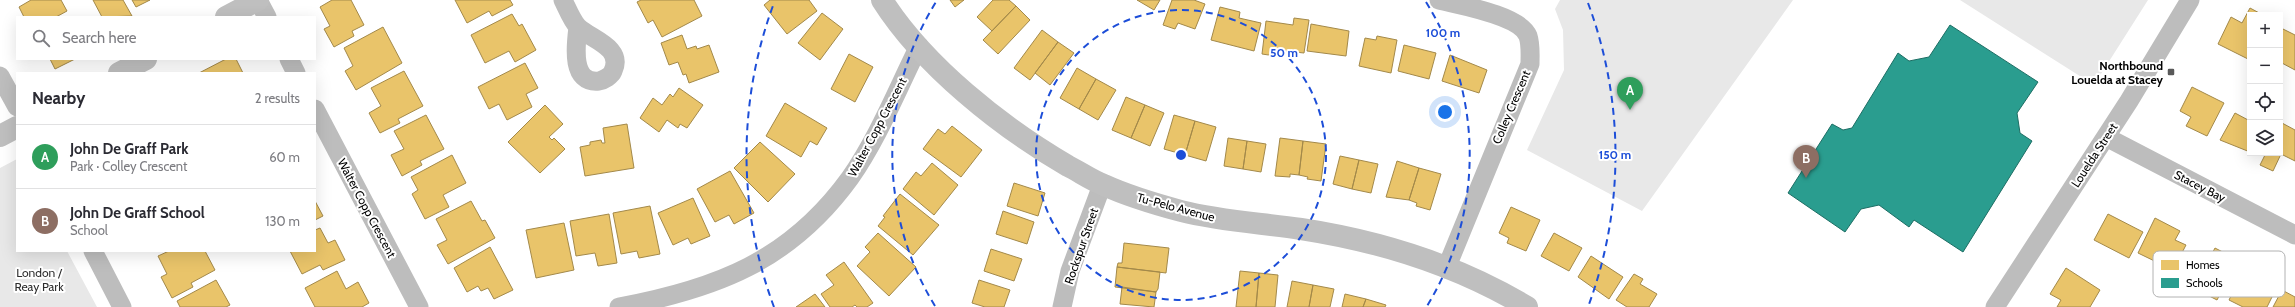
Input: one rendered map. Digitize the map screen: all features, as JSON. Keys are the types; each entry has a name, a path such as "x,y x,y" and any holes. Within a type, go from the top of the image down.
{"street":[{"path":"228,16 258,0 266,16"},
{"path":"563,0 578,27"},
{"name":"Tu-Pelo Avenue","path":"882,0 919,46 950,79 985,110 1046,154 1102,185 1181,211 1231,221 1300,229 1346,237 1446,269 1484,285 1527,307"},
{"name":"Colley Crescent","path":"1439,0 1517,23 1528,35 1530,53 1530,64 1446,269"},
{"name":"Louelda Street","path":"1995,307 2106,137 2190,0"},
{"name":"Walter Copp Crescent","path":"618,307 689,292 729,278 763,259 796,236 833,199 850,177 866,152 919,46"},
{"path":"121,72 144,60"},
{"path":"290,60 296,72"},
{"path":"0,76 16,106"},
{"name":"Walter Copp Crescent","path":"316,111 419,307"},
{"path":"0,136 16,128"},
{"name":"Stacey Bay","path":"2106,137 2295,235"},
{"name":"Rockspur Street","path":"1062,307 1070,271 1102,185"},
{"path":"94,252 122,307"}],"green space":[{"path":"1560,0 1793,0 1642,211 1527,150 1564,70 1563,30 1555,9"},
{"path":"1960,0 2148,0 2094,85"},
{"name":"London / Reay Park","path":"16,160 16,252 68,252 97,307 0,307 0,168"}],"building: Homes":[{"path":"31,0 61,0 67,11 58,16 24,16 19,7"},
{"path":"93,0 123,0 132,16 101,16"},
{"path":"132,0 150,0 136,7"},
{"path":"332,0 351,0 364,25 352,31 354,36 334,47 324,29 330,26 320,7"},
{"path":"455,0 510,0 513,5 492,16 489,11 467,23"},
{"path":"641,0 694,0 702,16 662,37 653,20 648,23 637,2"},
{"path":"770,0 809,0 817,11 787,34 764,5"},
{"path":"950,0 964,0 955,7"},
{"path":"993,0 1009,0 1016,6 992,31 977,17"},
{"path":"1137,0 1160,0 1154,10"},
{"path":"1172,0 1194,0 1205,4 1195,29 1178,23 1175,29 1163,25"},
{"path":"1016,6 1030,20 998,54 983,40"},
{"path":"1220,7 1240,12 1239,18 1261,23 1254,51 1211,40"},
{"path":"2250,8 2257,12 2248,12"},
{"path":"822,13 843,29 820,60 798,43"},
{"path":"512,14 519,26 522,24 536,50 515,62 509,51 485,63 471,35"},
{"path":"2247,14 2247,58 2218,44 2231,17 2242,23"},
{"path":"1294,18 1309,20 1304,53 1276,50 1275,56 1262,54 1266,21 1293,25"},
{"path":"1311,24 1349,31 1346,56 1307,51"},
{"path":"383,27 402,63 356,90 345,71 353,66 344,48"},
{"path":"2283,29 2295,35 2295,70 2283,64"},
{"path":"1042,30 1058,42 1030,80 1014,68"},
{"path":"682,35 687,49 696,46 697,49 709,45 719,72 689,83 686,74 683,75 678,62 669,65 661,43"},
{"path":"1377,36 1397,40 1391,73 1359,66 1365,38 1376,40"},
{"path":"1058,42 1074,53 1050,85 1035,73"},
{"path":"1404,45 1436,53 1429,79 1398,71"},
{"path":"849,54 873,67 855,102 831,89"},
{"path":"1450,55 1487,70 1479,93 1442,81"},
{"path":"50,60 73,60 55,69"},
{"path":"224,60 236,60 242,72 201,72"},
{"path":"525,63 538,88 526,94 532,107 507,120 499,104 489,109 478,87"},
{"path":"1077,68 1096,79 1079,109 1060,98"},
{"path":"404,71 423,106 398,119 400,123 380,133 369,113 381,106 371,88"},
{"path":"1096,79 1116,90 1098,120 1079,109"},
{"path":"2192,87 2224,103 2207,136 2186,126 2191,117 2180,111"},
{"path":"679,88 703,105 687,128 680,124 678,128 667,120 659,132 640,118 653,98 662,105 670,94 673,97"},
{"path":"1126,97 1145,105 1131,138 1112,130"},
{"path":"785,103 827,128 817,145 810,141 801,157 766,136"},
{"path":"545,105 563,124 549,137 552,140 554,138 565,149 540,173 508,142"},
{"path":"1145,105 1164,113 1150,146 1131,138"},
{"path":"2235,113 2247,119 2247,151 2220,140"},
{"path":"426,115 444,149 420,161 422,165 402,176 391,155 404,149 394,131"},
{"path":"1174,115 1195,121 1185,155 1164,149"},
{"path":"1195,121 1216,127 1206,161 1185,155"},
{"path":"627,124 634,168 585,176 580,147 590,145 590,142 601,140 602,143 605,143 603,128"},
{"path":"2283,124 2295,130 2295,161 2283,155"},
{"path":"952,126 982,150 961,177 923,149 938,129 945,134"},
{"path":"1228,138 1247,141 1243,169 1224,166"},
{"path":"1280,138 1303,141 1299,175 1290,174 1290,177 1275,176"},
{"path":"1247,141 1266,144 1261,172 1243,169"},
{"path":"1303,141 1326,144 1321,181 1307,179 1308,177 1299,175"},
{"path":"760,142 795,174 768,202 734,168"},
{"path":"452,155 466,183 443,195 449,207 425,219 412,194 418,190 411,177"},
{"path":"1340,156 1359,160 1352,189 1333,184"},
{"path":"2264,156 2280,156 2273,171 2260,165"},
{"path":"1359,160 1378,164 1371,193 1352,189"},
{"path":"1397,161 1419,168 1409,200 1386,197"},
{"path":"932,163 958,185 934,215 903,189 916,172 921,176"},
{"path":"1419,168 1441,174 1430,210 1416,206 1417,203 1409,200"},
{"path":"730,171 754,213 734,224 729,215 715,222 697,189"},
{"path":"1014,183 1045,193 1038,216 1007,206"},
{"path":"900,194 939,225 913,255 878,226 885,217 883,216"},
{"path":"693,198 710,236 691,244 688,238 673,245 658,213"},
{"path":"471,201 482,221 485,220 495,238 448,264 437,245 447,240 436,219"},
{"path":"316,203 323,216 316,220"},
{"path":"650,206 660,254 639,258 637,251 621,254 613,213"},
{"path":"1511,207 1540,220 1526,251 1507,243 1509,238 1499,233"},
{"path":"1003,211 1034,222 1027,244 996,234"},
{"path":"609,214 617,263 598,266 595,253 576,256 570,221"},
{"path":"2108,214 2143,232 2129,258 2094,240"},
{"path":"2155,218 2180,231 2175,240 2186,245 2183,251 2153,251 2153,260 2138,253"},
{"path":"564,223 574,270 536,278 526,230"},
{"path":"320,228 328,243 335,240 345,260 323,270 320,265 302,274 291,252 316,252 316,230"},
{"path":"878,233 916,267 889,296 857,266 870,252 865,247"},
{"path":"1554,233 1582,248 1569,271 1541,256"},
{"path":"1124,243 1169,248 1166,273 1117,267 1118,263 1122,263"},
{"path":"490,247 513,290 494,299 488,288 481,291 478,286 467,292 454,268"},
{"path":"2215,248 2221,251 2213,251"},
{"path":"991,249 1022,259 1014,281 984,271"},
{"path":"167,252 206,252 215,270 191,283 193,287 172,298 161,277 167,274 158,256"},
{"path":"1591,256 1623,277 1609,299 1578,277"},
{"path":"844,262 873,303 867,307 857,307 855,305 852,307 830,307 821,294 834,285 826,275"},
{"path":"1117,267 1160,272 1158,289 1156,292 1115,287"},
{"path":"2066,268 2100,290 2090,307 2057,307 2061,300 2050,294"},
{"path":"337,271 346,289 358,282 369,303 362,307 315,307 305,288"},
{"path":"1240,271 1259,273 1256,307 1236,307"},
{"path":"1259,273 1278,275 1275,307 1256,307"},
{"path":"1634,274 1643,279 1640,284 1657,294 1649,307 1627,307 1616,300"},
{"path":"216,280 230,305 226,307 180,307 177,301"},
{"path":"979,280 1010,290 1004,307 985,307 972,303"},
{"path":"1292,281 1313,285 1309,307 1287,307"},
{"path":"1313,285 1334,289 1330,307 1309,307"},
{"path":"1122,287 1156,292 1154,307 1120,304"},
{"path":"2285,292 2295,297 2295,307 2273,307 2278,297 2285,297"},
{"path":"815,294 825,307 796,307"},
{"path":"1345,294 1366,299 1363,307 1342,307"},
{"path":"2211,297 2219,297 2217,300"},
{"path":"2230,297 2272,297 2267,307 2243,307 2229,300"},
{"path":"1366,299 1386,305 1385,307 1363,307"}],"building: Schools":[{"path":"1950,25 2038,82 2017,113 2020,133 2032,141 1963,252 1914,220 1909,227 1879,205 1861,209 1845,232 1788,193 1832,124 1843,130 1852,128 1898,53 1909,61 1929,57"}],"place":[{"name":"Northbound Louelda at Stacey","path":"2171,72"},
{"name":"John De Graff Park","path":"1630,110"},
{"name":"John De Graff School","path":"1806,178"}]}
